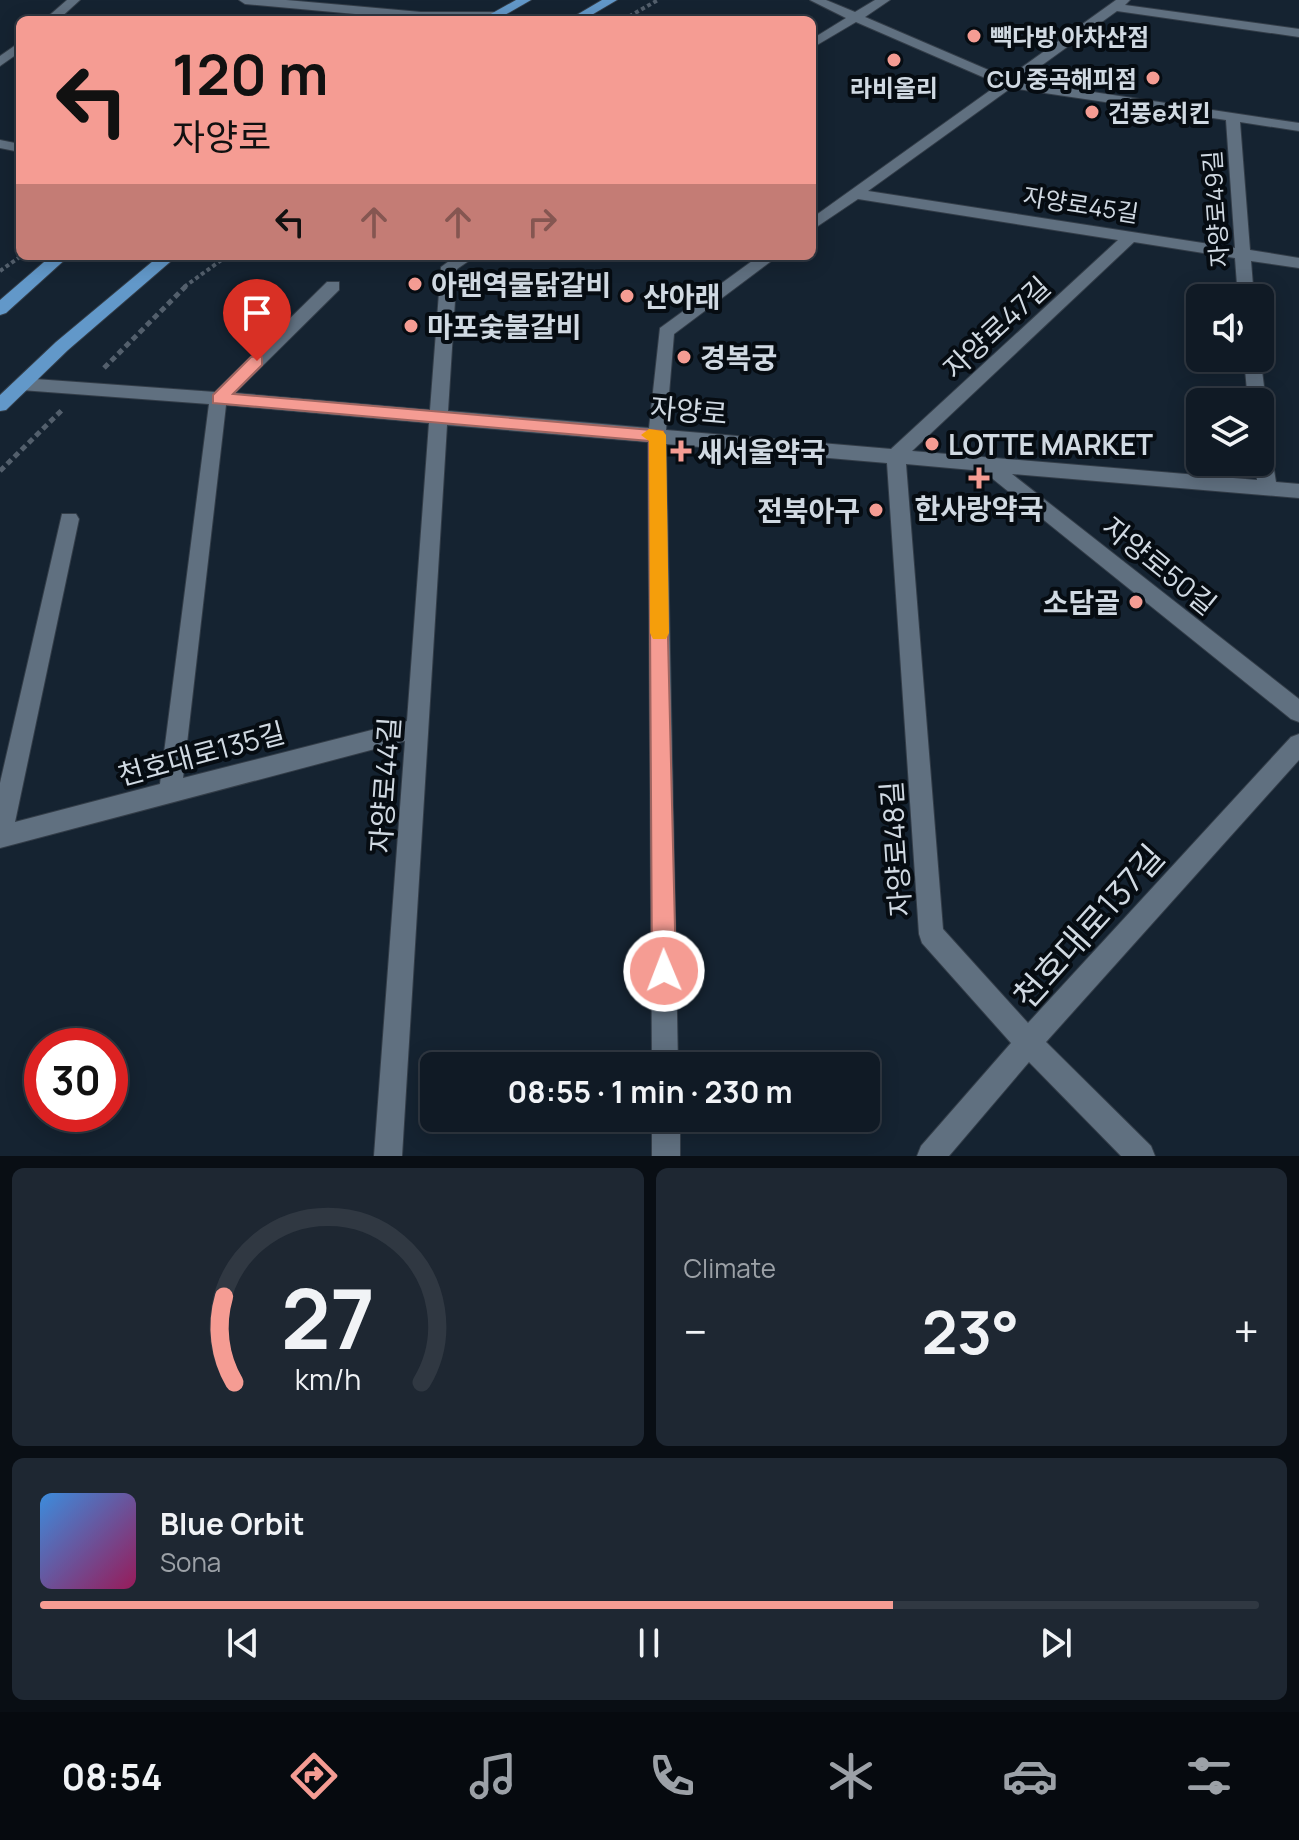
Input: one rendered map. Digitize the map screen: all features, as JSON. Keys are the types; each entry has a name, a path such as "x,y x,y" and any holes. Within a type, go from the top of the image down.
{"main road":[{"path":"495,16 525,0"},
{"path":"581,16 611,0"},
{"path":"0,309 56,260"},
{"path":"0,405 147,271 163,260"},
{"name":"자양로","path":"0,383 21,384"}],"street":[{"path":"55,16 74,0"},
{"path":"245,0 421,16"},
{"path":"816,0 1007,83 1299,127"},
{"path":"816,42 884,0"},
{"path":"816,222 1119,3 1299,33"},
{"path":"0,62 16,49"},
{"name":"자양로49길","path":"1233,117 1244,284"},
{"name":"자양로45길","path":"855,194 1299,263"},
{"name":"자양로47길","path":"896,455 1131,236"},
{"name":"자양로44길","path":"388,1156 449,267 461,260"},
{"path":"665,1052 657,435 666,332 756,260"},
{"path":"170,793 218,399 333,286"},
{"name":"자양로","path":"21,384 86,387 1299,491"},
{"name":"자양로48길","path":"896,455 931,934 1028,1043 1141,1156"},
{"name":"자양로50길","path":"986,463 1299,712"},
{"path":"1266,476 1267,488"},
{"name":"천호대로135길","path":"69,519 0,836 418,728"},
{"name":"천호대로137길","path":"931,1156 1028,1043 1299,744"},
{"path":"666,1132 666,1156"}],"path":[{"path":"630,16 658,0"},
{"path":"0,471 175,296 222,260"}],"slow traffic":[{"path":"649,435 657,435 660,633"}],"place":[{"name":"빽다방 아차산점","path":"974,36"},
{"name":"라비올리","path":"894,60"},
{"name":"CU 중곡해피점","path":"1153,78"},
{"name":"건풍e치킨","path":"1092,112"},
{"name":"아랜역물닭갈비","path":"415,284"},
{"name":"산아래","path":"627,296"},
{"name":"마포숯불갈비","path":"411,326"},
{"name":"경복궁","path":"684,357"},
{"name":"LOTTE MARKET","path":"932,444"},
{"name":"새서울약국","path":"681,451"},
{"name":"한사랑약국","path":"979,478"},
{"name":"전북아구","path":"876,510"},
{"name":"소담골","path":"1136,602"}],"route":[{"path":"257,361 218,399 657,435 664,971"}]}
